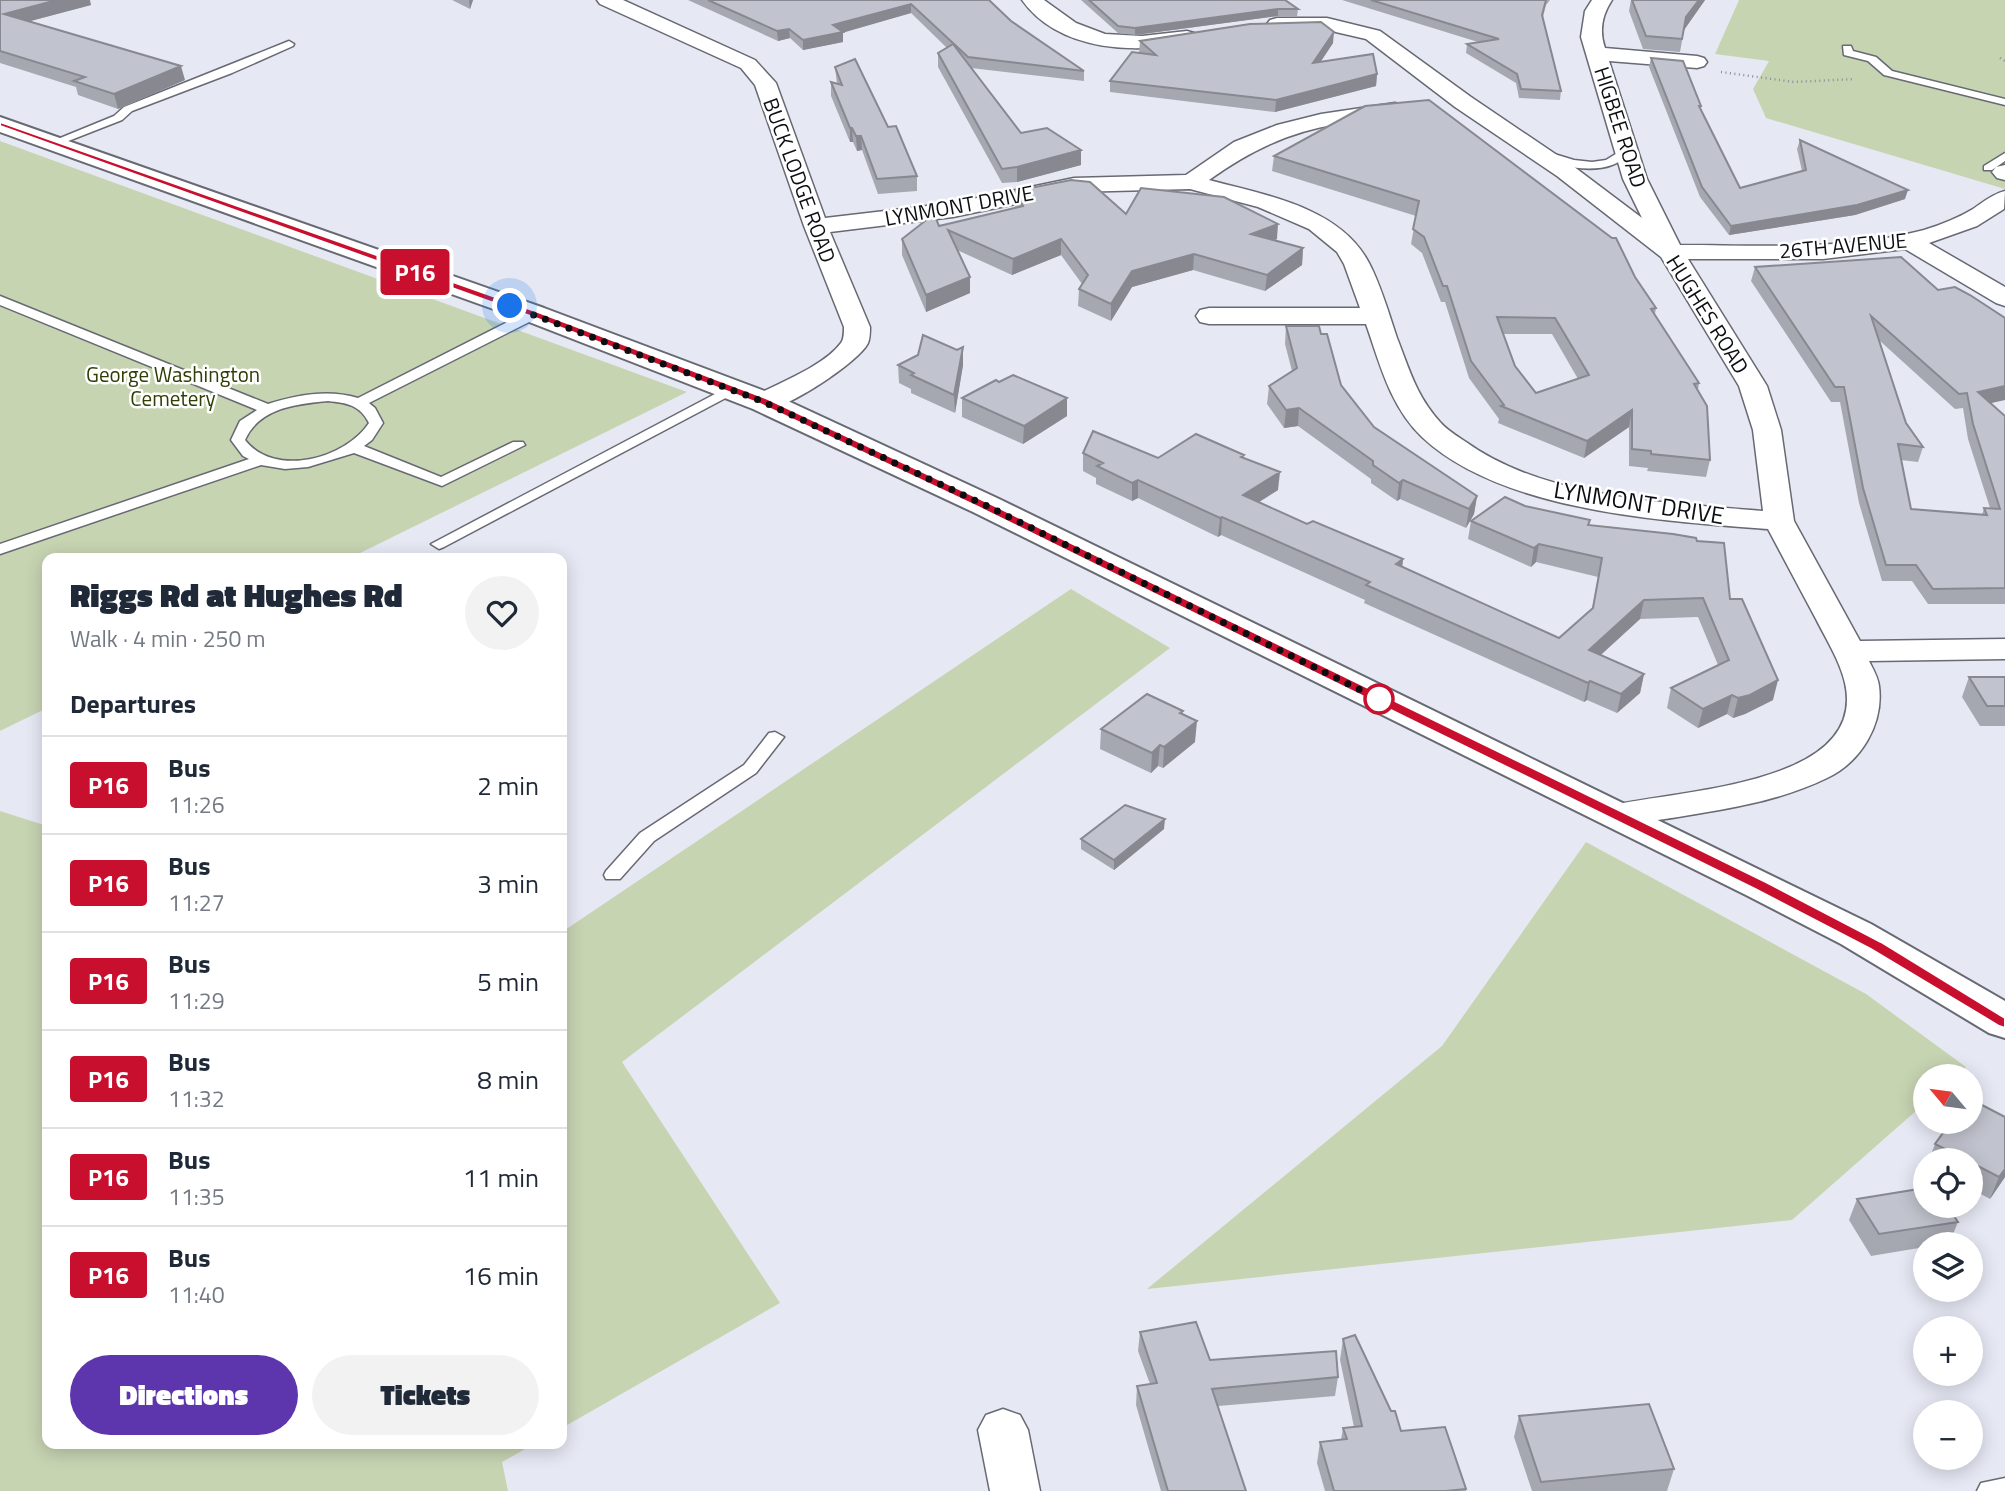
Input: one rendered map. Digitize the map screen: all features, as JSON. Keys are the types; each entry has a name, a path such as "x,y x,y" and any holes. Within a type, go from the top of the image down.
{"main road":[{"path":"0,124 534,314 764,402 985,505 1618,815 1856,934 2005,1022"}],"street":[{"name":"BUCK LODGE ROAD","path":"607,0 748,64 765,83 816,226 857,327 857,338 851,348 830,365 764,402"},
{"path":"1032,0 1052,19 1095,40 1135,44 1210,34"},
{"name":"HIGBEE ROAD","path":"1602,0 1595,11 1591,37 1635,179 1671,252"},
{"name":"HUGHES ROAD","path":"1252,28 1304,23 1364,31 1393,49 1450,103 1535,150 1671,252 1753,386 1767,430 1779,521 1849,651 1862,684 1862,707 1854,736 1839,755 1816,770 1777,784 1618,815"},
{"path":"1598,54 1694,62"},
{"path":"1191,182 1250,143 1294,127 1332,118 1410,108"},
{"name":"LYNMONT DRIVE","path":"816,226 953,210 1074,185 1191,182 1266,202 1318,224 1346,247 1357,264 1404,394 1423,421 1441,439 1469,457 1527,482 1567,495 1657,510 1779,521"},
{"name":"26TH AVENUE","path":"1671,252 1824,250 1908,241 1968,221 2005,198"},
{"path":"1908,241 2005,298"},
{"path":"1209,316 1376,316"},
{"path":"1849,651 2005,649"},
{"path":"1003,1430 1014,1491"}],"lane":[{"path":"54,144 118,118 128,109 229,71 289,44"},
{"path":"1847,48 1848,53 1872,59 1888,73 2005,102"},
{"path":"1535,150 1576,163 1598,164 1609,163 1627,150"},
{"path":"0,300 267,409"},
{"path":"359,403 534,314"},
{"path":"439,544 732,388"},
{"path":"315,397 332,397 359,403 374,415 376,423 366,440 333,457 308,463 274,463 248,454 238,440 245,424 267,409 315,397"},
{"path":"355,448 442,482 518,445"},
{"path":"0,549 260,460"},
{"path":"613,875 647,837 750,769 775,737"}],"path":[{"path":"2000,58 2005,61"},
{"path":"1694,62 1692,68 1794,82 1874,78 1888,73"}],"green space":[{"path":"1739,0 2005,0 2005,189 1766,118 1753,89 1769,61 1715,54"},
{"name":"George Washington Cemetery","path":"0,141 687,392 360,553 42,553 42,710 0,731"},
{"path":"1071,589 1170,648 622,1062 780,1303 567,1425 567,929"},
{"path":"0,811 42,824 42,1449 525,1449 502,1462 508,1491 0,1491"},
{"path":"1586,842 1866,994 1962,1064 1913,1064 1913,1114 1792,1220 1147,1289 1442,1046"}],"building":[{"path":"0,0 57,0 4,14 181,66 114,94 74,81 85,77 0,51"},
{"path":"708,0 989,0 1011,21 1084,71 968,57 911,4 833,25 843,32 803,40 789,29 777,31"},
{"path":"1089,0 1285,0 1298,9 1278,9 1135,28 1118,26"},
{"path":"1371,0 1546,0 1542,15 1561,91 1521,89 1517,74 1467,44 1499,39"},
{"path":"1632,0 1699,0 1686,17 1682,39 1646,36"},
{"path":"1321,22 1334,32 1313,63 1373,54 1377,74 1276,100 1110,81 1132,52 1156,55 1140,41 1250,24"},
{"path":"953,44 1021,133 1047,128 1081,150 1002,169 938,53"},
{"path":"1651,58 1683,61 1699,106 1740,188 1806,170 1800,140 1908,190 1857,205 1731,226 1702,187"},
{"path":"855,59 888,127 896,126 917,176 877,179 861,136 856,136 850,128 831,82 842,85 835,67"},
{"path":"1429,100 1612,238 1616,238 1635,277 1656,308 1651,309 1699,383 1694,384 1707,406 1710,460 1651,454 1651,451 1632,449 1632,410 1587,441 1501,406 1504,405 1471,361 1447,286 1443,286 1424,237 1413,229 1419,201 1274,156 1365,106","holes":["1497,317 1555,318 1589,375 1536,393 1515,366"]},
{"path":"1071,180 1090,182 1126,214 1141,188 1224,197 1278,224 1251,234 1303,248 1267,275 1194,254 1132,271 1111,304 1079,289 1088,275 1061,239 1013,259 948,230 970,277 926,295 902,239 934,214 939,226 1023,206 1015,191"},
{"path":"1901,257 1938,290 1955,287 2005,318 2005,386 1978,392 2005,416 2005,588 1933,589 1916,565 1886,565 1863,488 1844,387 1835,387 1755,267","holes":["1871,316 1959,394 1967,393 1973,424 2000,509 1984,508 1987,515 1911,509 1898,444 1923,447 1906,423"]},
{"path":"1286,326 1319,326 1321,334 1327,334 1341,385 1374,427 1477,496 1469,509 1403,480 1399,483 1299,408 1286,410 1269,386 1297,368"},
{"path":"923,335 957,350 963,347 954,395 911,375 914,373 898,365 918,355"},
{"path":"1013,375 1067,398 1024,426 962,398 996,380 999,382"},
{"path":"1093,431 1158,458 1196,434 1244,455 1241,457 1280,472 1243,495 1307,524 1313,521 1403,559 1396,564 1559,638 1593,608 1602,558 1539,544 1534,548 1471,521 1505,497 1525,506 1590,520 1588,525 1673,534 1696,538 1697,541 1724,543 1730,599 1742,599 1778,680 1750,695 1738,698 1732,695 1703,709 1671,688 1729,660 1703,598 1644,600 1589,650 1644,674 1621,694 1590,681 1588,683 1366,585 1370,582 1138,480 1132,483 1097,466 1103,463 1083,453"},
{"path":"1969,677 2005,677 2005,706 1987,706"},
{"path":"1147,694 1183,711 1180,713 1197,721 1152,753 1101,729"},
{"path":"1125,805 1165,819 1114,860 1081,839"},
{"path":"1983,1106 2005,1117 2005,1169 1999,1177 1983,1169 1983,1148 1943,1148 1935,1144 1942,1134 1983,1134"},
{"path":"1913,1190 1913,1218 1955,1218 1958,1222 1879,1234 1857,1199"},
{"path":"1196,1322 1210,1360 1336,1351 1338,1377 1212,1389 1246,1491 1168,1491 1137,1386 1157,1383 1140,1332"},
{"path":"1355,1335 1391,1411 1395,1411 1401,1431 1445,1427 1466,1489 1334,1491 1320,1442 1347,1439 1343,1428 1362,1426 1343,1339"},
{"path":"1649,1404 1674,1469 1541,1482 1519,1416"}],"bus line":[{"name":"P16","path":"0,124 534,314 764,402 985,505 1761,885 1856,934 2005,1022"}],"route":[{"path":"510,306 764,402 985,505 1385,702 1379,699"}]}
